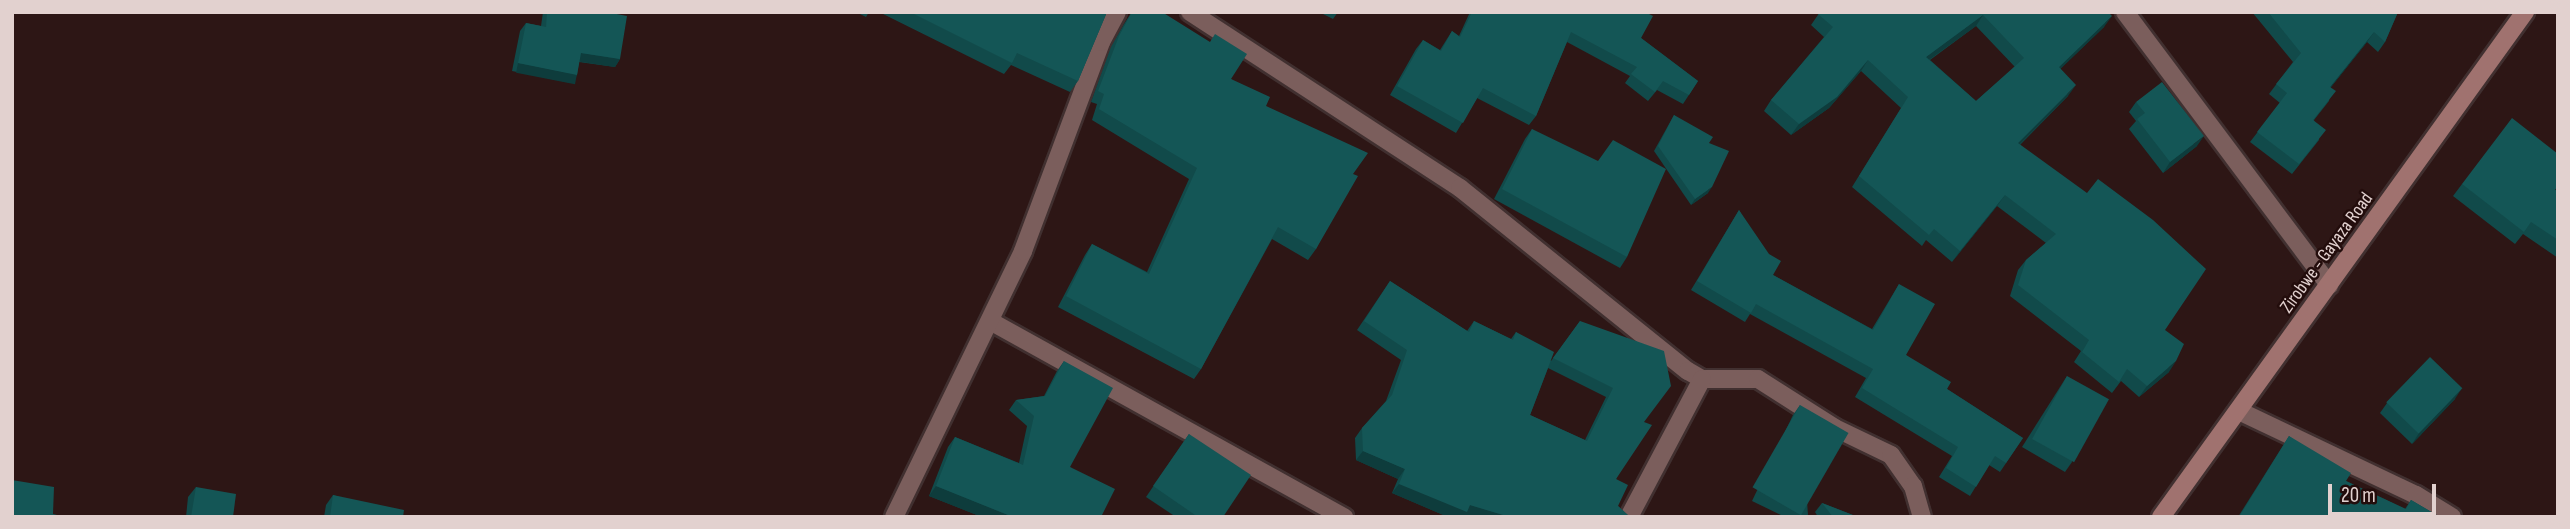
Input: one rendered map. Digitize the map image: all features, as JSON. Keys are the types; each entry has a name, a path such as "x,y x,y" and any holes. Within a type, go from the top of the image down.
{"street":[{"path":"894,517 1023,251 1101,42 1117,12"},
{"path":"1190,12 1460,188 1702,380 1758,379 1835,428 1891,455 1913,486 1922,517"},
{"path":"2125,12 2329,285"},
{"name":"Zirobwe - Gayaza Road","path":"2161,517 2525,12"},
{"path":"990,321 1344,517"},
{"path":"1629,517 1702,380"},
{"path":"2239,411 2416,495 2452,517"}],"building":[{"path":"547,12 606,12 627,16 620,59 581,53 577,75 518,63 526,23 546,27"},
{"path":"910,12 1107,12 1078,81 1017,53 1012,63"},
{"path":"1132,12 1162,12 1210,42 1215,34 1247,54 1231,79 1270,97 1266,106 1368,153 1353,174 1358,176 1316,249 1278,227 1201,369 1066,296 1092,244 1149,274 1197,168 1099,109 1104,94 1098,91 1119,36"},
{"path":"1472,12 1645,12 1653,16 1641,38 1698,81 1689,95 1663,81 1655,92 1631,74 1637,67 1571,32 1536,116 1483,88 1463,123 1397,86 1423,40 1441,51 1452,31 1460,37"},
{"path":"2108,12 2112,16 2059,67 2076,85 2018,143 2087,193 2098,179 2153,220 2206,269 2165,330 2184,344 2176,361 2147,386 2127,369 2119,382 2082,352 2089,340 2018,285 2026,260 2056,234 2005,195 1960,251 1934,229 1929,235 1859,176 1908,97 1868,60 1837,97 1799,124 1771,100 1833,27 1818,14","holes":["1983,15 2024,58 1976,101 1926,57"]},
{"path":"2268,12 2398,12 2385,42 2374,32 2330,87 2336,91 2313,120 2326,130 2299,164 2257,132 2287,93 2276,84 2301,53"},
{"path":"2162,82 2204,136 2170,162 2137,119 2145,113 2136,102"},
{"path":"1674,115 1713,137 1709,143 1729,151 1712,187 1695,199 1658,146"},
{"path":"2512,118 2558,154 2558,186 2555,190 2558,191 2558,240 2531,222 2524,232 2462,184"},
{"path":"1532,129 1598,161 1613,140 1666,169 1627,257 1502,189"},
{"path":"1739,210 1769,254 1781,261 1773,275 1873,330 1899,284 1935,304 1906,355 1951,382 1947,389 2023,438 2006,463 1995,456 1976,487 1946,468 1958,447 1862,388 1873,369 1756,304 1751,313 1697,281"},
{"path":"1390,281 1469,332 1474,321 1513,340 1516,332 1554,352 1530,415 1587,441 1613,388 1553,358 1580,321 1664,351 1671,386 1644,422 1652,425 1616,479 1628,485 1618,506 1630,517 1510,517 1470,505 1467,512 1399,484 1405,469 1363,451 1362,428 1392,395 1407,350 1364,321"},
{"path":"2430,357 2462,388 2419,434 2386,402"},
{"path":"1064,361 1113,388 1070,467 1115,489 1101,517 1013,517 936,486 955,437 1023,465 1034,416 1016,400 1045,396"},
{"path":"2067,376 2109,399 2074,462 2032,439"},
{"path":"1800,405 1848,433 1801,515 1752,487"},
{"path":"1189,434 1251,475 1223,517 1198,517 1153,486"},
{"path":"2289,436 2351,473 2346,481 2406,509 2411,500 2440,517 2239,517"},
{"path":"12,480 54,487 53,514 65,517 12,517"},
{"path":"196,487 236,494 233,517 191,517"},
{"path":"333,495 404,510 403,517 330,517"},
{"path":"1822,503 1858,517 1833,517"}]}
